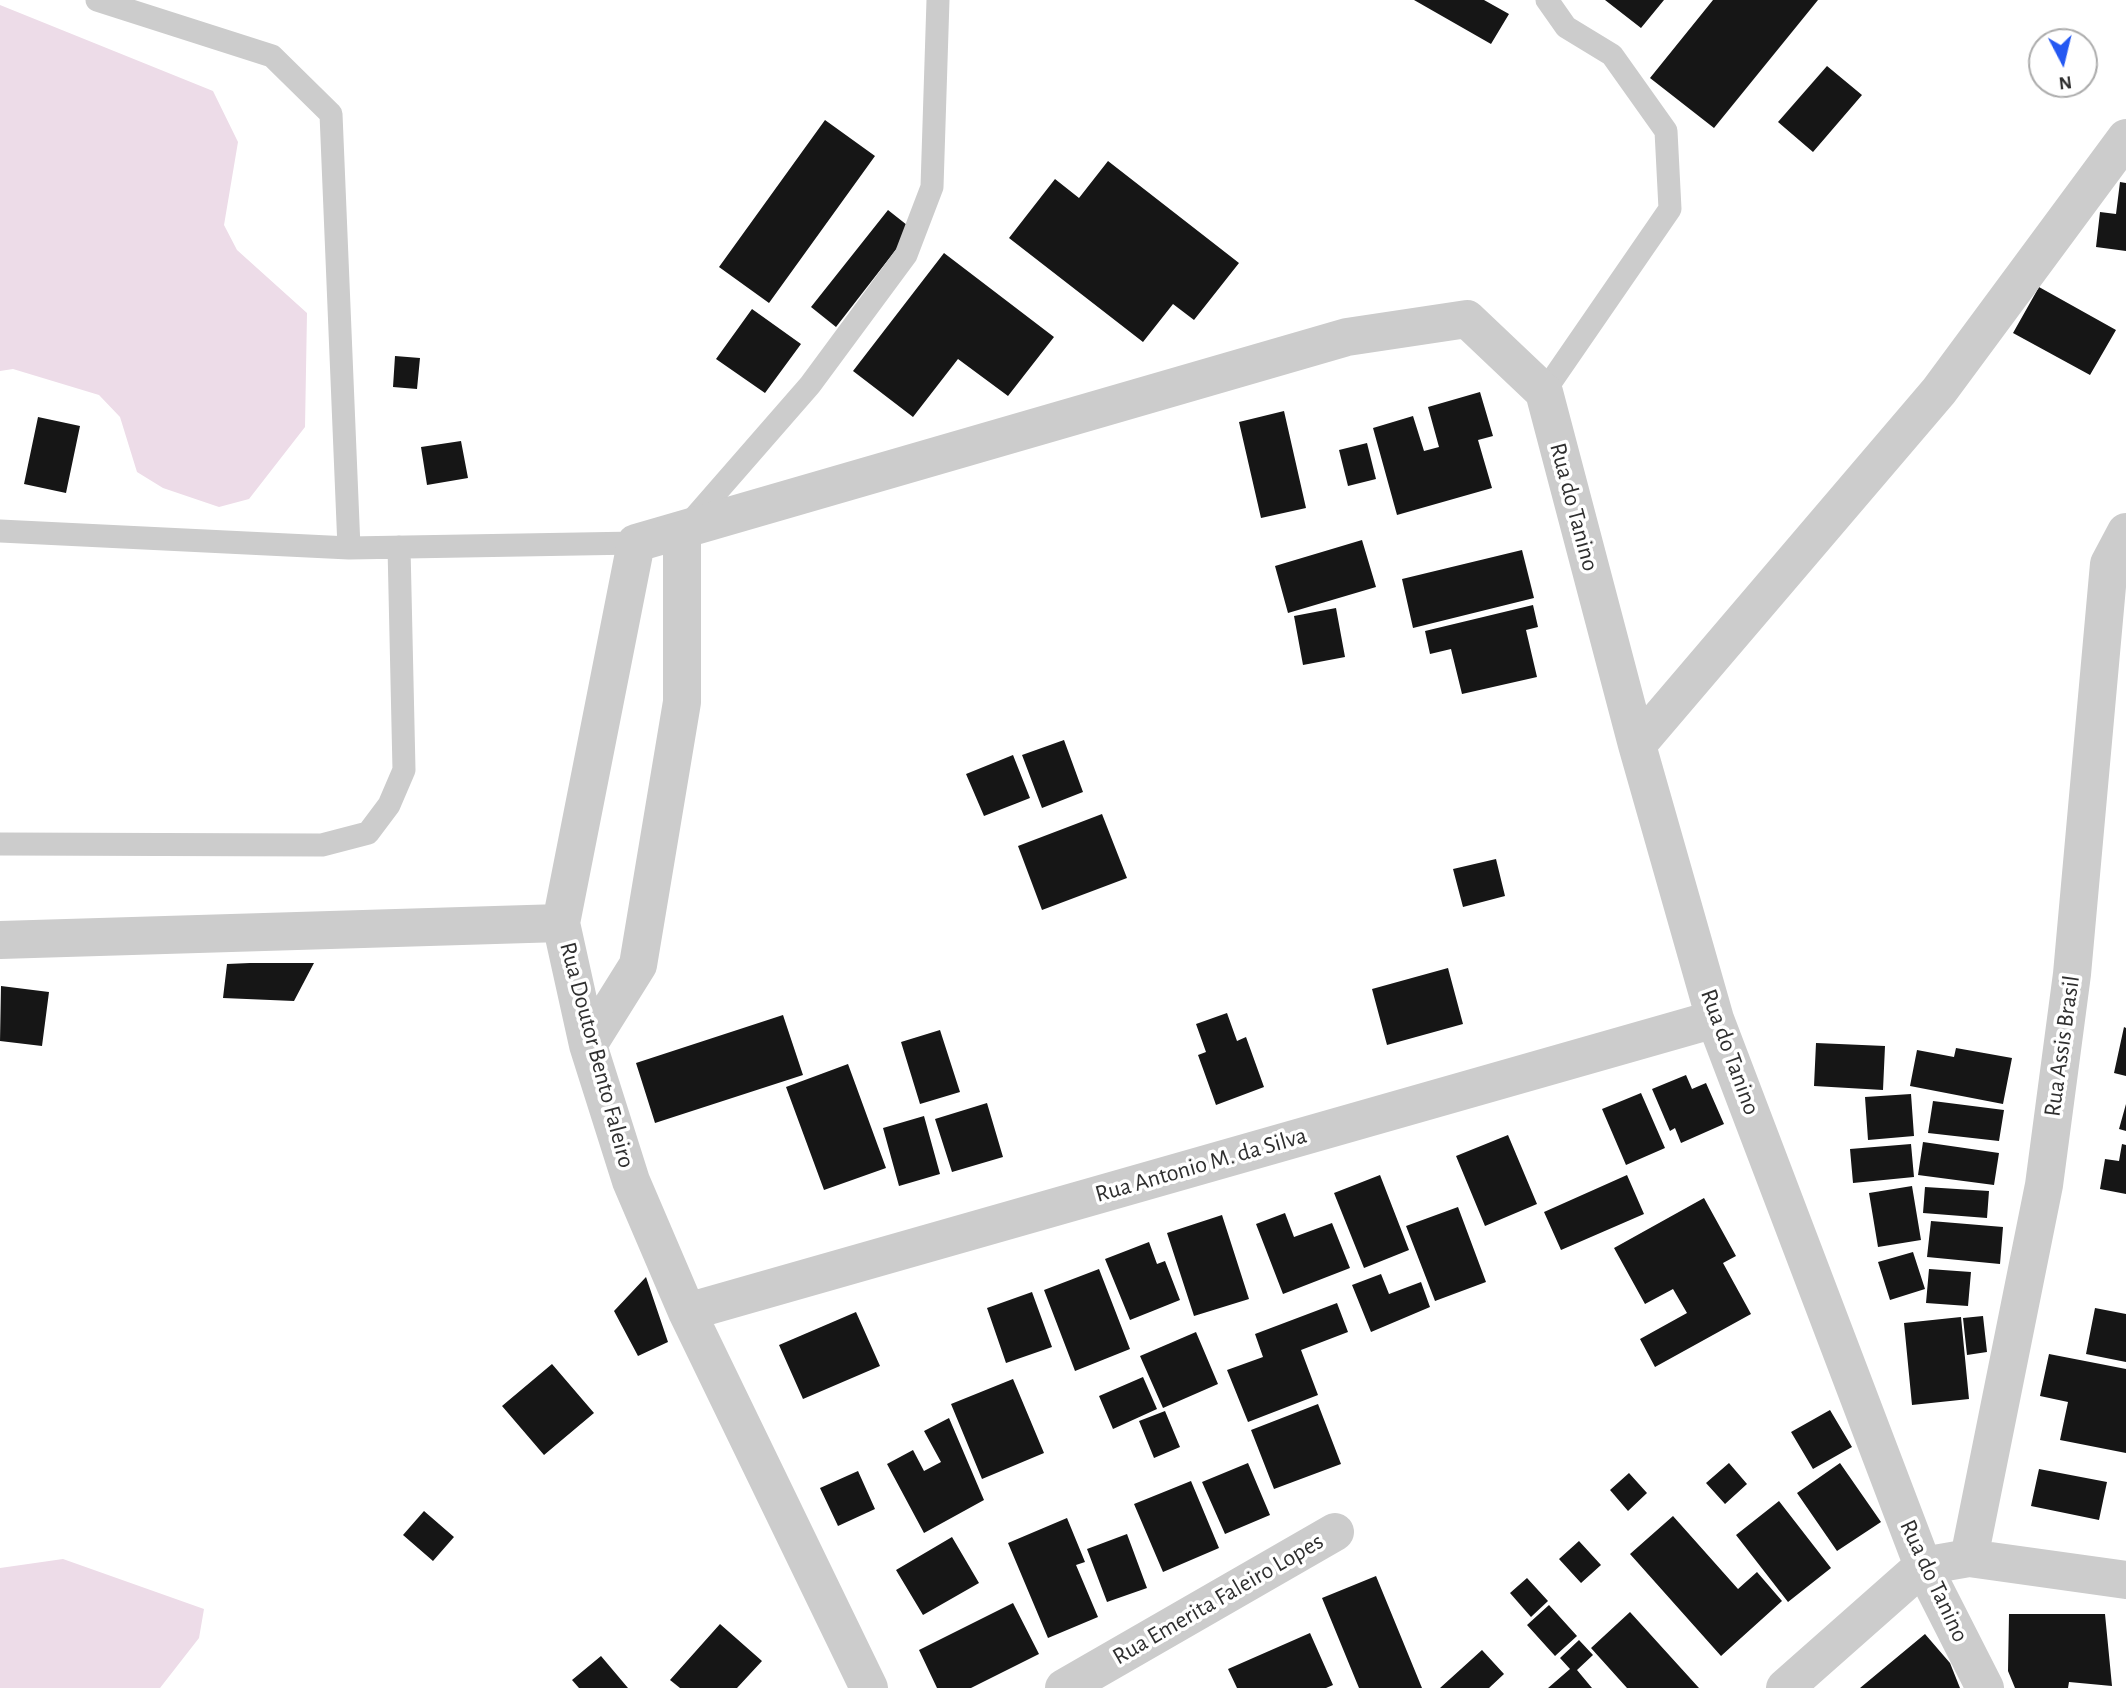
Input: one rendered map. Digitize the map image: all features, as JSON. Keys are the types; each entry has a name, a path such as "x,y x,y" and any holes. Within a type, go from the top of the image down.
{"street":[{"path":"1637,745 1939,391 2126,138"},
{"path":"636,544 1346,337 1467,319 1544,392"},
{"name":"Rua do Tanino","path":"1544,392 1637,745 1715,1018 1923,1566 1985,1688"},
{"path":"589,1045 638,965 682,702 682,531"},
{"name":"Rua Assis Brasil","path":"1969,1558 2044,1185 2072,974 2109,564 2126,532"},
{"name":"Rua Doutor Bento Faleiro","path":"636,544 561,923 589,1045 631,1181 687,1312 869,1688"},
{"path":"0,940 561,923"},
{"name":"Rua Antonio M. da Silva","path":"687,1312 1715,1018"},
{"name":"Rua Emerita Faleiro Lopes","path":"1064,1688 1335,1532"},
{"path":"1785,1688 1923,1566 1969,1558 2126,1580"}],"lane":[{"path":"97,0 272,56 331,114 349,548"},
{"path":"682,531 810,385 906,256 932,187 938,0"},
{"path":"1544,392 1670,209 1666,131 1612,55 1566,27 1547,0"},
{"path":"0,531 349,548 636,544"},
{"path":"0,844 322,845 368,833 389,805 404,770 399,547"}],"shaded area":[{"path":"0,5 213,91 238,142 224,225 237,250 307,313 305,427 249,499 219,507 163,488 137,472 120,417 99,395 13,369 0,371"},
{"path":"63,1559 204,1609 199,1638 160,1688 0,1688 0,1568"}],"building":[{"path":"1414,0 1484,0 1509,14 1491,44"},
{"path":"1605,0 1664,0 1641,28"},
{"path":"1713,0 1818,0 1714,128 1650,78"},
{"path":"1827,66 1862,95 1813,152 1778,122"},
{"path":"825,120 875,156 769,303 719,267"},
{"path":"1108,161 1239,263 1194,320 1173,304 1143,342 1009,238 1055,179 1079,198"},
{"path":"2120,182 2126,183 2126,251 2096,247 2100,212 2116,214"},
{"path":"888,210 912,229 836,327 811,307"},
{"path":"944,253 1054,337 1008,396 958,359 913,417 853,371"},
{"path":"2039,287 2116,330 2090,375 2013,333"},
{"path":"752,309 801,344 765,393 716,359"},
{"path":"395,356 420,358 417,389 393,387"},
{"path":"1480,392 1493,436 1478,440 1492,488 1397,515 1373,428 1413,416 1424,451 1439,447 1428,407"},
{"path":"1284,411 1306,508 1261,518 1239,422"},
{"path":"38,417 80,426 66,493 24,484"},
{"path":"461,441 468,478 427,485 421,447"},
{"path":"1367,443 1376,479 1348,486 1339,450"},
{"path":"1362,540 1376,587 1288,613 1275,566"},
{"path":"1522,550 1534,598 1413,628 1402,579"},
{"path":"1533,605 1538,627 1526,630 1537,677 1462,694 1451,649 1430,654 1425,631"},
{"path":"1336,608 1345,657 1303,665 1294,616"},
{"path":"1064,740 1083,792 1042,808 1022,755"},
{"path":"1013,755 1030,798 984,816 966,774"},
{"path":"1102,814 1127,878 1042,910 1018,846"},
{"path":"1496,859 1505,896 1463,907 1453,869"},
{"path":"314,963 294,1001 223,998 227,964"},
{"path":"1448,968 1463,1024 1387,1045 1372,989"},
{"path":"1,986 49,992 42,1046 0,1041"},
{"path":"1227,1013 1237,1041 1246,1037 1264,1087 1216,1105 1198,1055 1206,1052 1196,1024"},
{"path":"783,1015 803,1075 655,1123 636,1063"},
{"path":"2124,1027 2126,1028 2126,1076 2114,1073"},
{"path":"940,1030 960,1092 920,1104 901,1042"},
{"path":"1816,1043 1885,1046 1883,1090 1814,1086"},
{"path":"1956,1048 2012,1058 2003,1104 1910,1086 1917,1050 1954,1057"},
{"path":"848,1064 886,1168 824,1190 786,1087"},
{"path":"1686,1075 1692,1089 1706,1083 1724,1124 1681,1143 1675,1128 1670,1131 1652,1089"},
{"path":"1641,1093 1665,1148 1626,1165 1602,1109"},
{"path":"1911,1094 1914,1136 1868,1140 1865,1097"},
{"path":"1933,1101 2004,1110 1999,1141 1928,1133"},
{"path":"987,1103 1003,1157 952,1172 935,1119"},
{"path":"2126,1104 2126,1131 2119,1129"},
{"path":"924,1116 940,1174 899,1186 883,1128"},
{"path":"1508,1135 1537,1204 1485,1226 1456,1156"},
{"path":"1923,1142 1999,1153 1994,1185 1918,1175"},
{"path":"1911,1144 1914,1177 1853,1183 1850,1149"},
{"path":"2122,1144 2126,1145 2126,1194 2100,1189 2105,1159 2119,1161"},
{"path":"1380,1175 1409,1250 1364,1268 1334,1193"},
{"path":"1627,1175 1644,1214 1561,1250 1544,1212"},
{"path":"1912,1186 1921,1240 1878,1247 1869,1193"},
{"path":"1925,1187 1989,1191 1987,1218 1923,1213"},
{"path":"1704,1198 1736,1256 1723,1263 1751,1314 1655,1367 1640,1339 1687,1313 1673,1289 1645,1304 1614,1248"},
{"path":"1458,1207 1486,1282 1435,1301 1406,1226"},
{"path":"1285,1213 1294,1237 1332,1223 1350,1268 1283,1294 1256,1224"},
{"path":"1222,1215 1249,1299 1194,1316 1167,1233"},
{"path":"1931,1221 2003,1227 2000,1264 1927,1257"},
{"path":"1149,1242 1157,1264 1165,1261 1180,1300 1130,1320 1105,1259"},
{"path":"1913,1252 1925,1289 1890,1300 1878,1262"},
{"path":"1099,1269 1130,1349 1075,1371 1044,1290"},
{"path":"1929,1269 1971,1272 1968,1306 1926,1303"},
{"path":"1381,1274 1389,1294 1421,1282 1430,1307 1371,1332 1352,1285"},
{"path":"646,1277 668,1342 638,1356 614,1311"},
{"path":"1032,1292 1052,1347 1006,1363 987,1308"},
{"path":"1337,1303 1348,1332 1301,1350 1318,1395 1248,1422 1227,1370 1263,1357 1255,1334"},
{"path":"2095,1308 2126,1314 2126,1362 2086,1354"},
{"path":"856,1312 880,1366 803,1399 779,1345"},
{"path":"1983,1316 1987,1352 1967,1355 1963,1318"},
{"path":"1961,1317 1969,1399 1912,1405 1904,1323"},
{"path":"1196,1332 1218,1384 1163,1408 1140,1356"},
{"path":"2049,1354 2126,1369 2126,1453 2060,1440 2068,1402 2040,1396"},
{"path":"552,1364 594,1413 544,1455 502,1406"},
{"path":"1143,1377 1157,1409 1113,1429 1099,1396"},
{"path":"1013,1379 1044,1453 982,1479 951,1404"},
{"path":"1318,1404 1341,1464 1274,1489 1251,1430"},
{"path":"1830,1410 1852,1447 1813,1469 1791,1432"},
{"path":"1165,1411 1180,1447 1154,1458 1139,1421"},
{"path":"949,1418 984,1500 924,1533 887,1464 913,1450 924,1471 941,1462 924,1431"},
{"path":"1248,1463 1270,1515 1225,1534 1202,1482"},
{"path":"1729,1463 1747,1484 1725,1504 1706,1483"},
{"path":"1840,1463 1881,1522 1837,1551 1797,1493"},
{"path":"2039,1469 2107,1482 2099,1520 2031,1506"},
{"path":"858,1471 875,1509 838,1526 820,1488"},
{"path":"1629,1473 1647,1493 1628,1511 1610,1490"},
{"path":"1191,1481 1219,1548 1163,1572 1134,1504"},
{"path":"1779,1501 1831,1568 1788,1602 1736,1535"},
{"path":"424,1511 454,1537 433,1561 403,1535"},
{"path":"1673,1516 1738,1589 1757,1572 1782,1601 1721,1656 1630,1554"},
{"path":"1067,1518 1085,1562 1076,1565 1098,1617 1048,1638 1008,1543"},
{"path":"1127,1534 1147,1588 1107,1602 1087,1549"},
{"path":"952,1537 979,1583 923,1615 896,1570"},
{"path":"1579,1541 1601,1565 1581,1583 1559,1559"},
{"path":"1376,1576 1422,1688 1359,1688 1322,1598"},
{"path":"1527,1578 1548,1601 1531,1617 1510,1593"},
{"path":"1013,1603 1039,1654 971,1688 937,1688 919,1650"},
{"path":"1549,1605 1577,1636 1555,1656 1527,1625"},
{"path":"1630,1612 1699,1688 1627,1688 1591,1648"},
{"path":"2009,1614 2105,1614 2112,1686 2069,1682 2068,1688 2015,1688 2008,1671"},
{"path":"720,1624 762,1661 737,1688 680,1688 670,1680"},
{"path":"1310,1633 1333,1685 1326,1688 1237,1688 1228,1669"},
{"path":"1925,1634 1950,1663 1960,1688 1860,1688"},
{"path":"1579,1640 1593,1655 1577,1670 1592,1688 1548,1688 1570,1669 1560,1658"},
{"path":"1482,1650 1504,1674 1489,1688 1440,1688"},
{"path":"601,1656 628,1688 579,1688 572,1680"}]}
